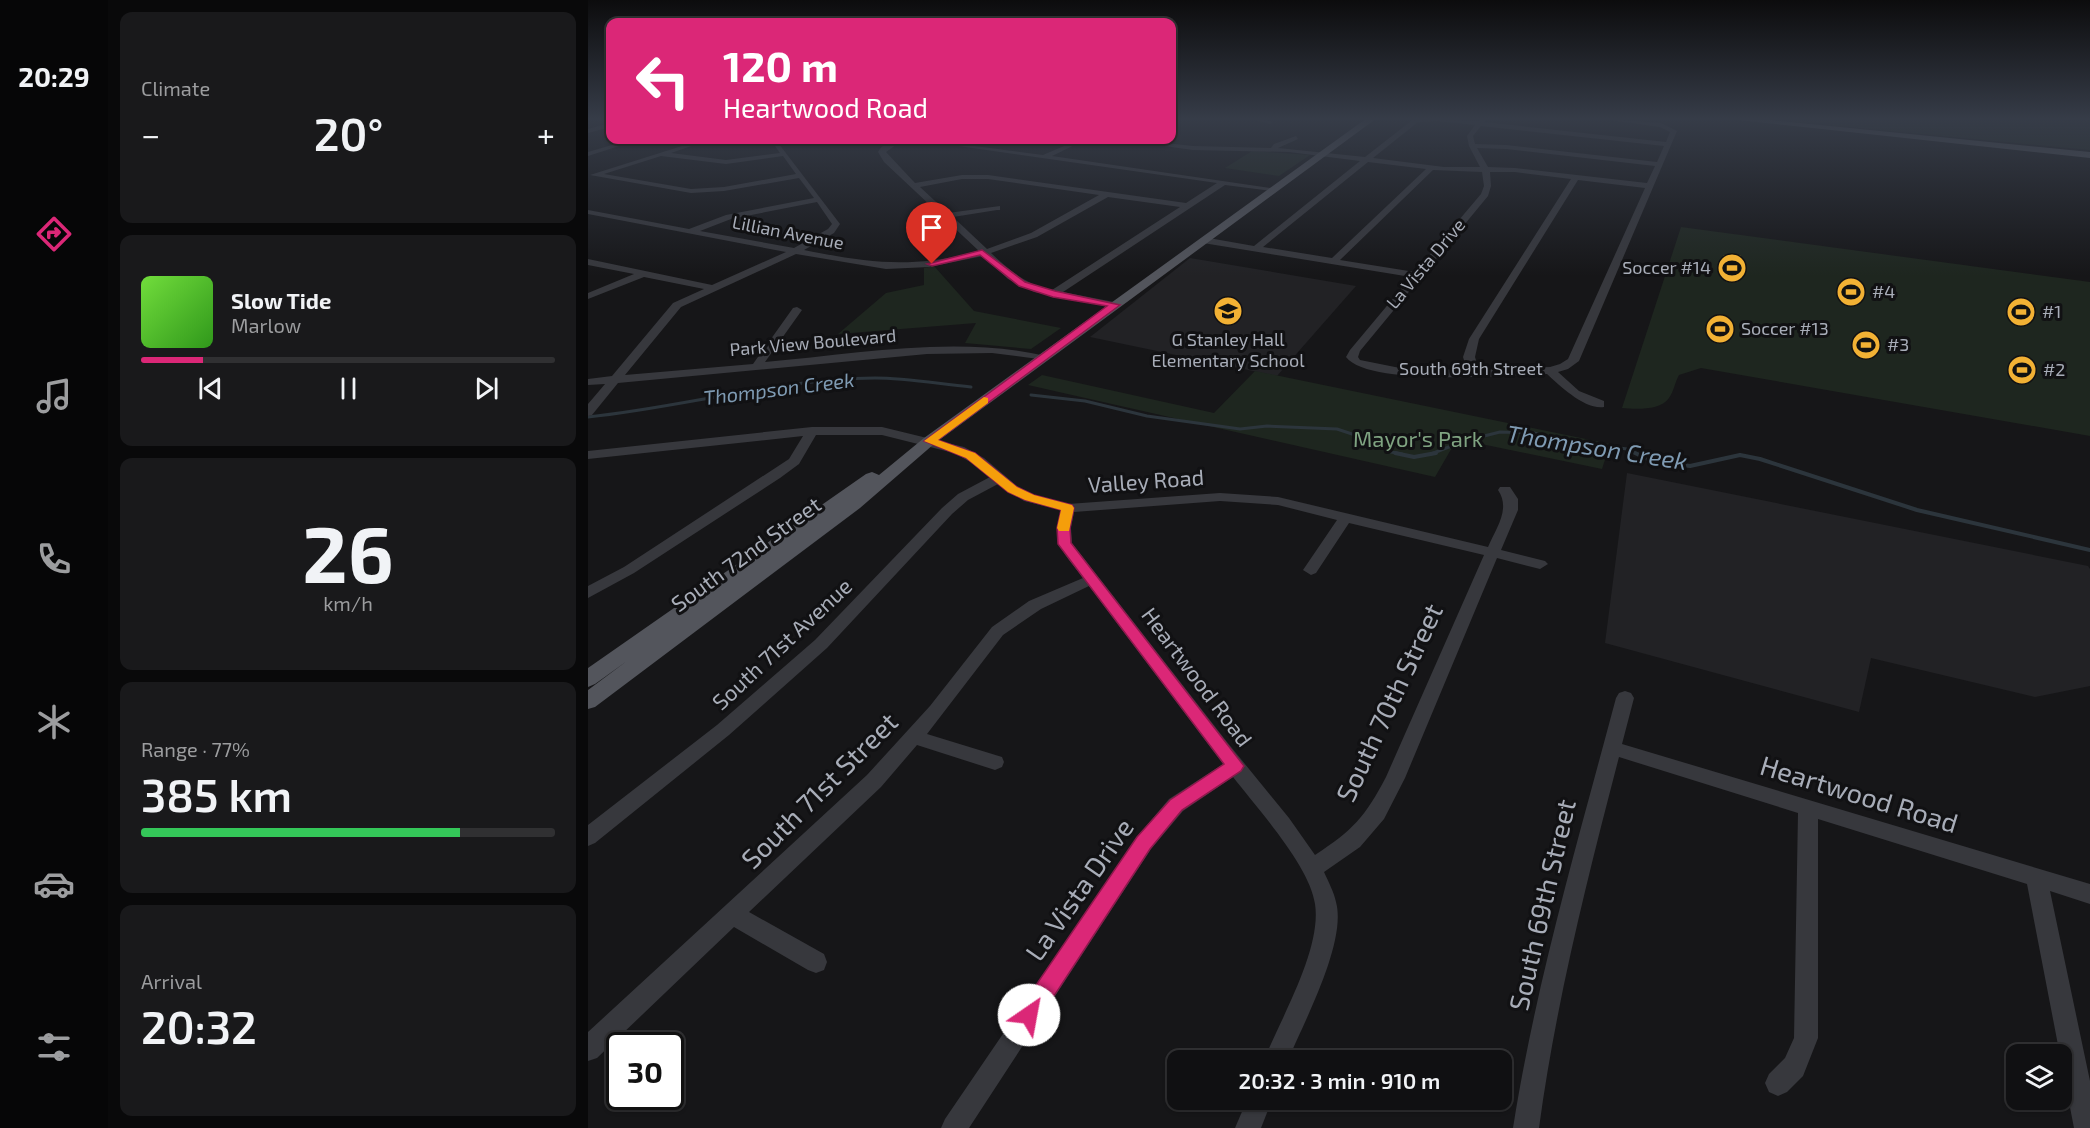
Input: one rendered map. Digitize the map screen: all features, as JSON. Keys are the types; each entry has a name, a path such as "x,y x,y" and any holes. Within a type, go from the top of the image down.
{"main road":[{"name":"South 72nd Street","path":"588,701 854,504 929,441 1299,171"},
{"name":"South 72nd Street","path":"588,679 847,493 929,441"}],"street":[{"path":"591,176 608,171"},
{"path":"588,412 677,305 824,237 836,224 798,171"},
{"path":"899,171 982,252 1022,284 1053,294 1115,305"},
{"path":"1143,171 1273,189"},
{"path":"1255,249 1353,171"},
{"path":"1333,262 1428,171"},
{"name":"La Vista Drive","path":"1382,317 1485,194 1489,181 1486,171"},
{"path":"1521,171 1650,186"},
{"name":"South 69th Street","path":"1382,317 1355,351 1352,357 1354,361 1402,370 1474,373 1550,370 1567,365 1576,356 1656,171"},
{"path":"591,176 691,190 724,189 801,175"},
{"path":"915,185 962,177 988,177 1187,206"},
{"path":"1474,373 1470,352 1476,335 1576,177"},
{"path":"1053,294 1224,182"},
{"name":"Lillian Avenue","path":"588,212 886,267 921,265 1008,246 1036,234 1107,194"},
{"path":"690,231 729,217 818,199"},
{"path":"945,216 997,208"},
{"path":"1203,240 1416,275"},
{"path":"588,262 711,288"},
{"path":"588,296 643,273"},
{"path":"756,367 797,310"},
{"name":"Park View Boulevard","path":"588,382 967,349 1011,352 1042,358"},
{"path":"1550,370 1575,393 1600,404"},
{"path":"588,593 629,570 794,461 812,431"},
{"name":"Valley Road","path":"588,454 812,431 882,431 929,441 970,455 1012,489 1029,498 1068,508 1220,497 1278,501 1540,564"},
{"name":"South 71st Avenue","path":"588,837 723,730 821,644 947,510 963,497 999,478"},
{"name":"South 70th Street","path":"1312,868 1353,841 1377,813 1395,778 1511,510 1511,499 1505,490"},
{"name":"Heartwood Road","path":"1068,508 1064,528 1065,544 1282,824 1312,868"},
{"path":"1311,570 1346,517"},
{"name":"South 71st Street","path":"588,1049 874,781 914,737 979,653 1003,627 1028,608 1091,580"},
{"name":"South 69th Street","path":"1526,1128 1532,1084 1559,953 1590,825 1625,698"},
{"path":"914,737 995,762"},
{"name":"Heartwood Road","path":"1612,748 2090,894"},
{"name":"La Vista Drive","path":"954,1128 1143,843 1176,805 1235,766"},
{"path":"1778,1083 1794,1067 1806,1038 1808,808"},
{"path":"1280,1050 1317,963 1326,932 1326,903 1312,868"},
{"path":"2037,879 2087,1128"},
{"path":"733,915 816,962"},
{"path":"1248,1128 1256,1110"}],"shaded area":[{"name":"G Stanley Hall Elementary School","path":"1190,258 1356,286 1277,376 1090,337"},
{"path":"1627,473 2088,566 2090,569 2090,686 2035,697 1871,658 1859,712 1605,643"}],"green space":[{"path":"1243,171 1287,171 1279,176"},
{"path":"1681,227 2090,282 2090,436 1701,368 1679,375 1669,398 1660,405 1647,408 1622,408"},
{"path":"934,266 974,311 1061,328 1031,349 965,343 976,323 838,334 886,293 924,285 924,268"},
{"name":"Mayor's Park","path":"1255,371 1610,444 1602,469 1457,439 1435,477 1028,385 1042,375 1214,413"}],"waterway":[{"name":"Thompson Creek","path":"588,417 767,388 839,380 887,378 971,387"},
{"name":"Thompson Creek","path":"1031,395 1085,401 1147,416 1240,429 1267,426 1337,429 1367,439 1391,452 1402,454"},
{"name":"Thompson Creek","path":"1431,454 1464,441 1500,432 1534,433 1560,440 1627,449 1638,454"},
{"name":"Thompson Creek","path":"1395,453 1414,457 1431,454"},
{"name":"Thompson Creek","path":"1431,454 1436,453"},
{"name":"Thompson Creek","path":"1635,453 1652,461 1690,466 1740,455 1760,459 1917,510 2090,550"}],"slow traffic":[{"path":"984,400 929,441 970,455 1012,489 1029,498 1068,508 1064,528"}],"place":[{"name":"Soccer #14","path":"1732,268"},
{"name":"#4","path":"1851,292"},
{"name":"G Stanley Hall Elementary School","path":"1228,311"},
{"name":"#1","path":"2021,312"},
{"name":"Soccer #13","path":"1720,329"},
{"name":"#3","path":"1866,345"},
{"name":"#2","path":"2022,370"}],"route":[{"path":"932,264 982,252 1011,277 1037,290 1115,305 929,441 970,455 1012,489 1029,498 1068,508 1064,528 1065,544 1235,766 1176,805 1143,843 1029,1015"}]}
